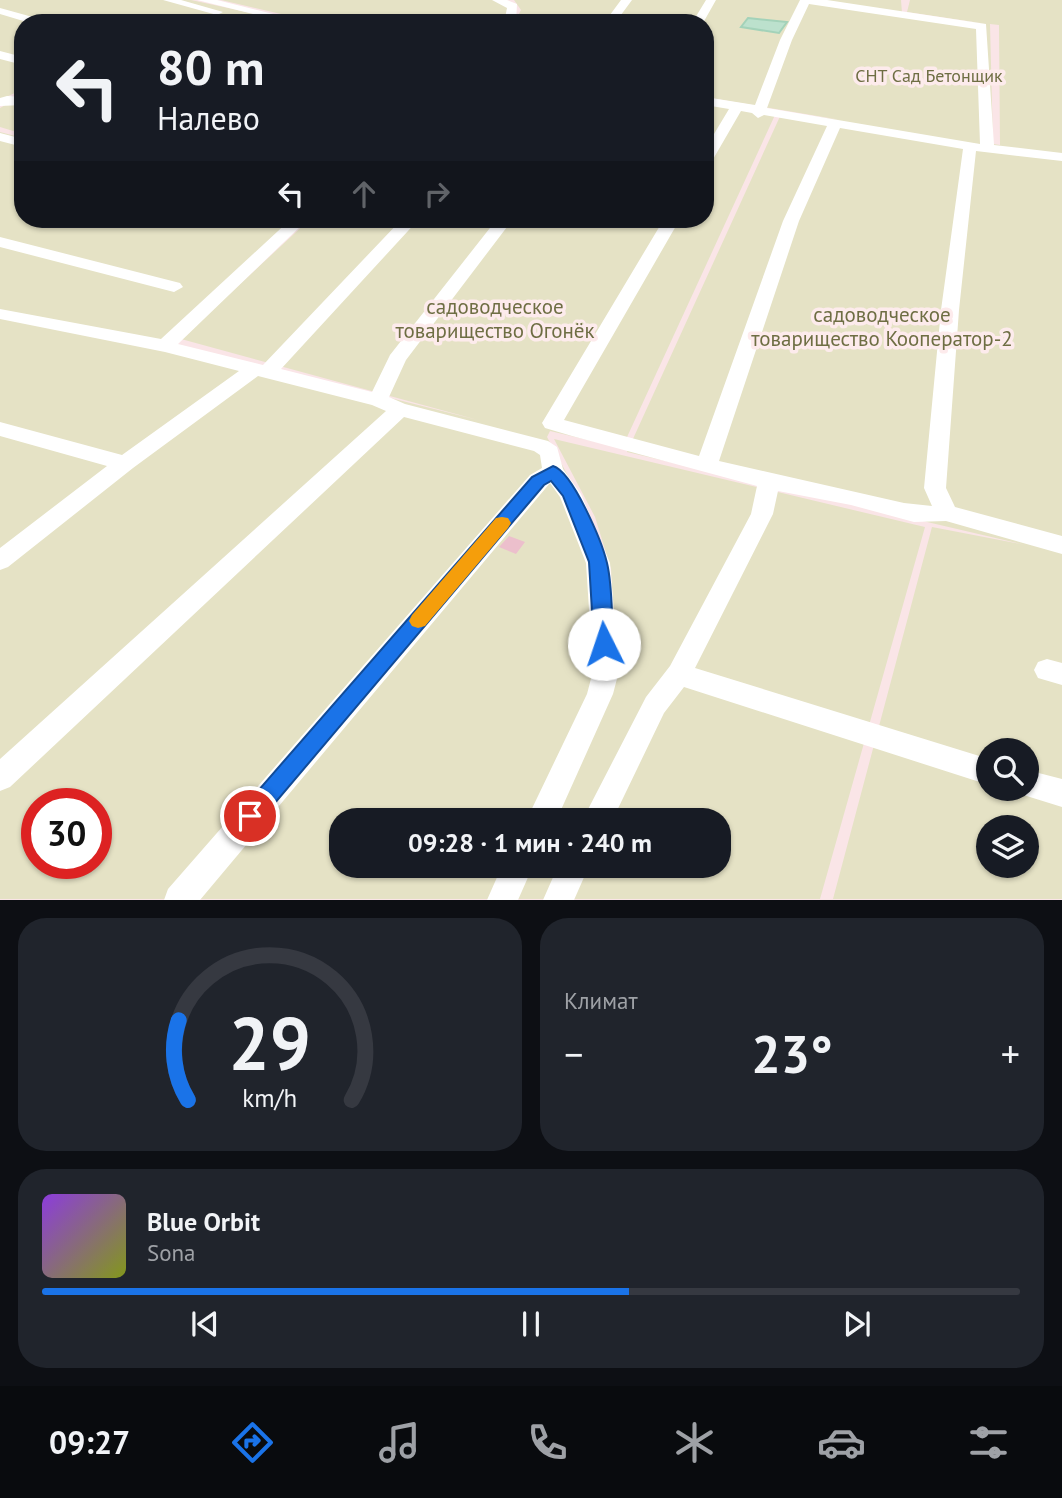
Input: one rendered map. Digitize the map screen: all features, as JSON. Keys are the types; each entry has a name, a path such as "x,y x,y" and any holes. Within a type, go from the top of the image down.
{"street":[{"path":"168,0 223,14"},
{"path":"202,0 265,14"},
{"path":"502,0 515,9 513,14"},
{"path":"616,14 627,0"},
{"path":"759,112 786,40 805,0 982,26 979,147 950,310 935,488 946,513"},
{"path":"714,103 979,147 1062,157"},
{"path":"714,146 737,107"},
{"path":"707,465 791,222 835,123"},
{"path":"165,346 290,228"},
{"path":"0,561 125,463 262,369 402,228"},
{"path":"0,778 382,428 397,359 498,228"},
{"path":"667,228 552,423 651,452 769,481 864,500 911,513 931,516 946,513 1062,545"},
{"path":"0,242 174,287"},
{"path":"0,314 165,346 262,369 541,446 550,452 553,471 570,494 598,562 606,671 600,694 547,808"},
{"path":"0,429 125,463"},
{"path":"178,900 538,481 553,471"},
{"path":"604,808 655,705 679,674 762,514 769,481"},
{"path":"679,674 976,768"},
{"path":"1039,786 1062,793"},
{"path":"502,900 513,878"},
{"path":"558,900 568,878"}],"green space":[{"path":"0,0 191,0 256,14 14,14 14,93 0,100"},
{"path":"221,0 503,0 512,9 510,14 281,14"},
{"path":"514,0 901,0 902,13 987,24 907,12 910,0 1062,0 1062,899 833,899 932,527 1026,545 627,452 782,112 841,120 714,99 714,14 519,14 521,10","holes":["990,24 999,25 1000,145 993,144"]},
{"path":"14,100 14,131 0,127 0,108"},
{"name":"садоводческое товарищество Огонёк","path":"714,104 775,115 622,448 550,431 547,437 586,509 617,678 611,569 595,517 554,439 925,527 820,899 510,899 520,878 731,878 731,808 329,808 329,878 510,878 498,899 0,899 0,132 14,136 14,228 286,228 165,340 255,371 263,366 478,420 181,339 300,228 714,228"}],"shaded area":[{"path":"748,18 787,22 779,33 741,27"}],"building":[{"path":"509,536 525,542 516,554 499,547"}],"slow traffic":[{"path":"418,621 502,523"}],"route":[{"path":"250,816 538,481 553,471 570,494 598,562 604,644"}],"park label":[{"name":"СНТ Сад Бетонщик","path":"929,76"},
{"name":"садоводческое товарищество Кооператор-2","path":"882,327"}]}
